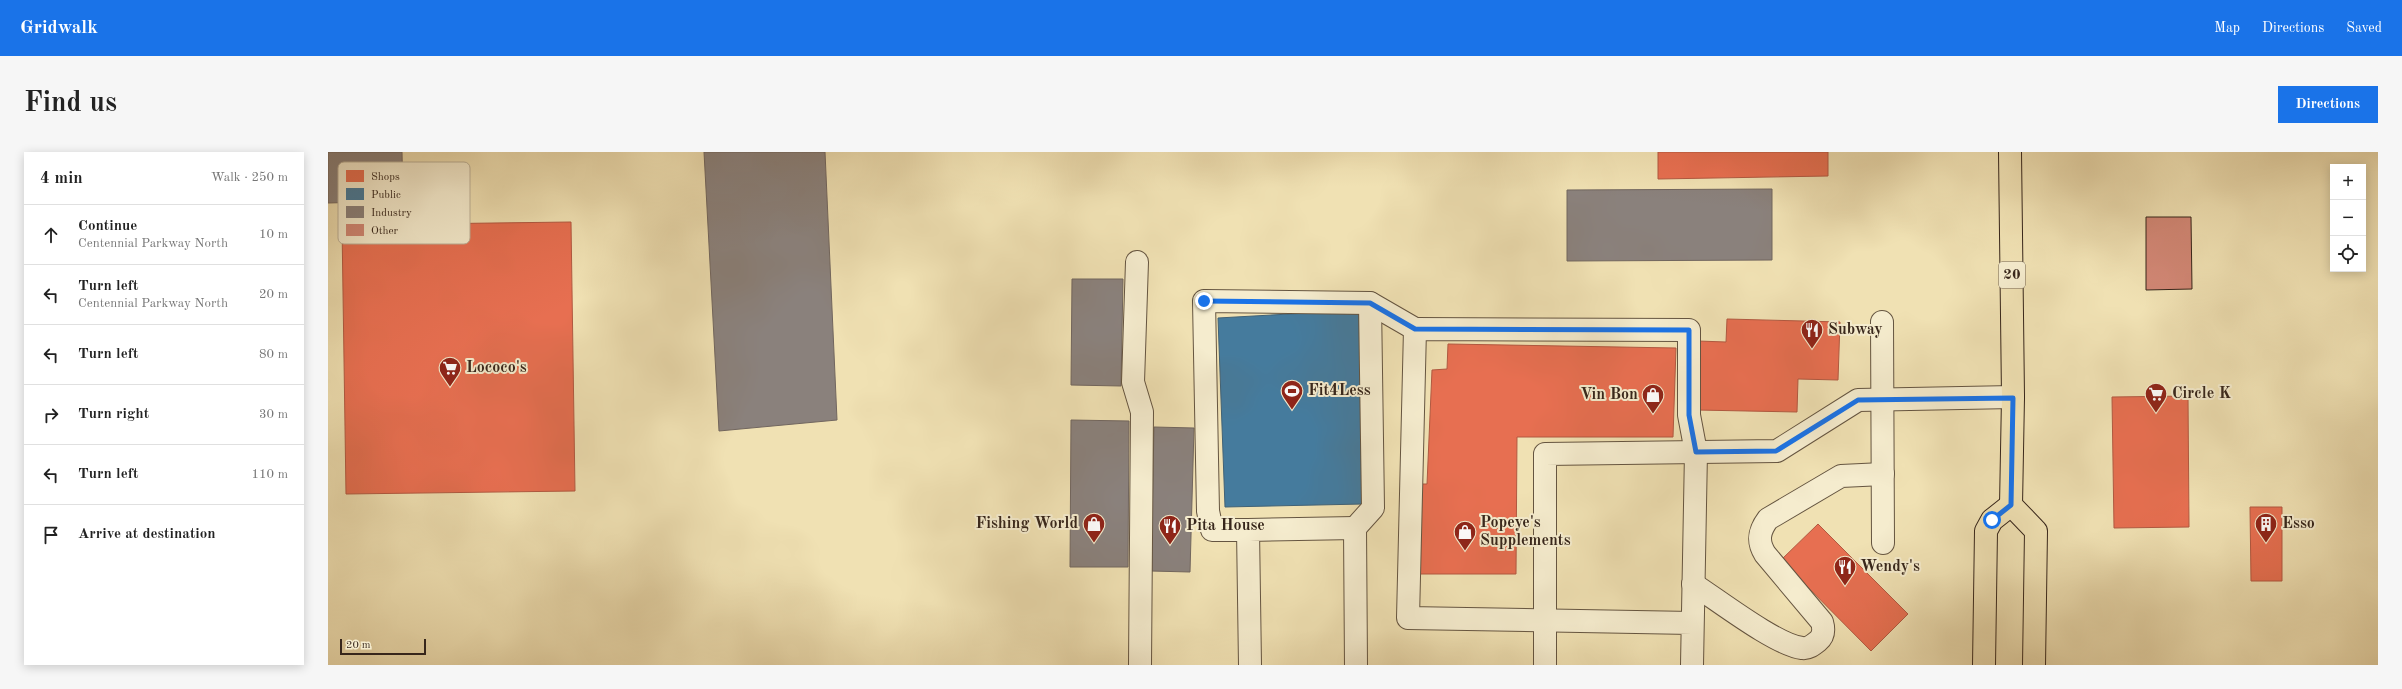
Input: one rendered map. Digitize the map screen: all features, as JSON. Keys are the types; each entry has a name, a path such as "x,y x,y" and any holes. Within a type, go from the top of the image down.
{"main road":[{"name":"20","path":"2010,152 2013,398 2011,505"},
{"path":"1984,665 1986,531 1992,520 2011,505 2036,531 2034,665"}],"lane":[{"path":"1136,262 1132,382 1142,412 1140,665"},
{"path":"1355,528 1212,530 1208,511 1204,301 1370,303 1415,329 1689,330 1689,415 1696,452 1692,665"},
{"path":"1356,665 1355,528 1373,508 1370,303"},
{"path":"1882,322 1883,543"},
{"path":"1415,329 1408,618 1692,623"},
{"path":"1545,665 1545,454 1776,451 1858,400 2013,398"},
{"path":"1693,584 1778,639 1804,649 1813,646 1820,639 1824,630 1822,622 1760,547 1759,537 1762,527 1768,519 1841,476 1883,474"},
{"path":"1248,530 1250,665"}],"building: Shops":[{"path":"1658,152 1828,152 1828,176 1658,179"},
{"path":"571,222 575,491 346,494 342,244 470,244 470,223"},
{"path":"1727,319 1840,322 1838,380 1798,379 1797,412 1697,410 1698,341 1726,342"},
{"path":"1448,344 1676,348 1673,437 1517,437 1516,574 1419,574 1419,484 1427,484 1432,370 1447,369"},
{"path":"2188,396 2189,527 2114,528 2112,397"},
{"name":"Esso","path":"2250,507 2282,507 2282,581 2251,581"},
{"name":"Wendy's","path":"1818,524 1908,614 1871,651 1781,560"}],"building: Public":[{"name":"Fit4Less","path":"1361,310 1363,504 1225,507 1218,318"}],"building: Industry":[{"path":"328,152 402,152 402,162 338,162 338,203 328,203"},
{"path":"704,152 825,152 837,420 719,431"},
{"path":"1772,189 1772,260 1567,261 1567,190"},
{"path":"1072,279 1123,279 1121,386 1071,385"},
{"path":"1071,420 1129,421 1128,567 1070,567"},
{"path":"1154,427 1194,428 1190,572 1151,571"}],"building: Other":[{"path":"2146,217 2191,217 2192,289 2146,290"}],"place":[{"name":"Subway","path":"1812,350"},
{"name":"Lococo's","path":"450,388"},
{"name":"Fit4Less","path":"1292,410"},
{"name":"Vin Bon","path":"1653,414"},
{"name":"Circle K","path":"2156,414"},
{"name":"Fishing World","path":"1094,544"},
{"name":"Esso","path":"2266,544"},
{"name":"Pita House","path":"1170,546"},
{"name":"Popeye's Supplements","path":"1465,552"},
{"name":"Wendy's","path":"1845,586"}],"route":[{"path":"1204,301 1370,303 1415,329 1689,330 1689,415 1696,452 1776,451 1858,400 2013,398 2011,505 1992,520"}]}
